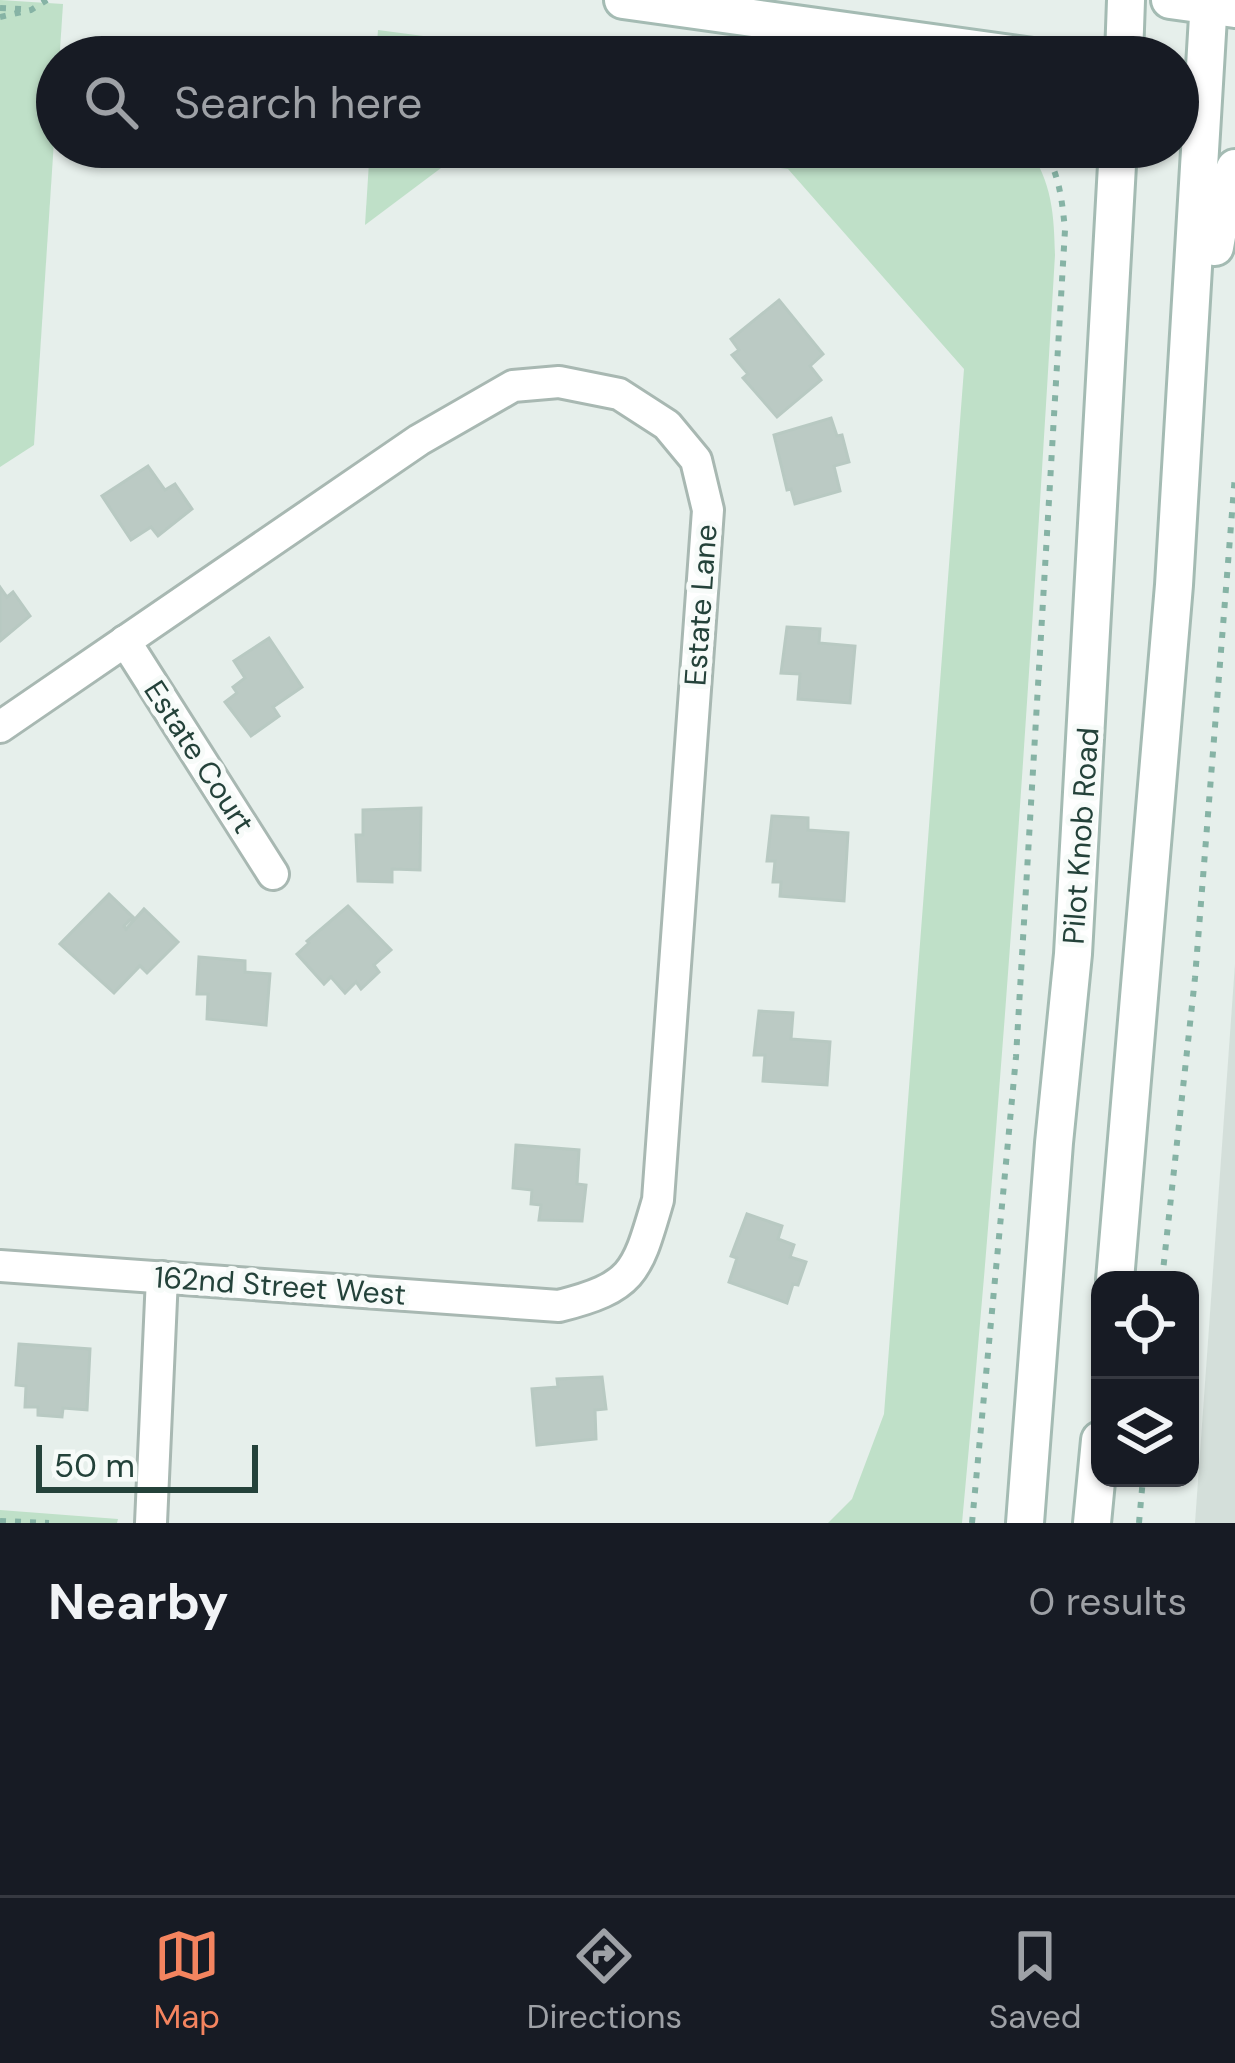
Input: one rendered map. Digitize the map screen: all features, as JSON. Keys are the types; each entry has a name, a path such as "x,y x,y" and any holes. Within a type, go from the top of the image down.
{"main road":[{"path":"622,0 891,36"},
{"path":"1125,36 1126,0"},
{"path":"1116,1271 1150,889 1206,84 1218,5 1170,0"},
{"path":"749,15 832,36"},
{"path":"1098,168 1114,206"},
{"name":"Pilot Knob Road","path":"1025,1523 1073,954 1117,168"},
{"path":"1186,404 1225,192 1235,168"},
{"path":"1092,1523 1095,1487"}],"street":[{"name":"Estate Lane","path":"0,727 419,440 513,386 559,382 619,394 668,424 696,460 708,510 658,1200 639,1265 604,1295 560,1306"},
{"name":"Estate Court","path":"125,641 273,874"},
{"name":"162nd Street West","path":"0,1266 560,1306"},
{"path":"151,1523 162,1277"}],"path":[{"path":"0,17 31,10 46,0"},
{"path":"0,8 31,10"},
{"path":"972,1523 1016,1058 1065,230 1054,168"},
{"path":"1163,1271 1195,978 1235,475"},
{"path":"1139,1523 1142,1487"},
{"path":"0,1521 49,1523"}],"shaded area":[{"path":"1235,964 1235,1523 1195,1523"}],"green space":[{"path":"0,0 63,4 61,36 36,36 36,168 52,168 34,445 0,467"},
{"path":"378,30 423,36 378,36"},
{"path":"369,168 441,168 365,225"},
{"path":"781,168 1039,168 1054,225 1025,731 962,1523 828,1523 852,1499 884,1414 964,369 788,169"},
{"path":"0,1510 118,1519 117,1523 0,1523"}],"building":[{"path":"779,300 823,354 810,366 821,380 777,417 743,378 748,374 732,355 739,350 731,339"},
{"path":"831,418 837,436 842,435 849,462 834,466 840,491 795,504 774,435"},
{"path":"148,466 165,490 175,484 192,509 158,536 151,527 131,540 102,496"},
{"path":"0,587 7,597 13,592 30,616 0,641"},
{"path":"787,627 820,629 819,643 855,646 850,703 798,699 800,674 781,673"},
{"path":"269,638 302,687 273,707 279,716 251,736 225,702 245,678 234,661"},
{"path":"421,808 420,870 392,869 392,882 358,881 356,835 363,835 363,810"},
{"path":"772,816 808,818 808,830 848,833 844,901 780,896 781,882 773,882 775,861 767,861"},
{"path":"109,894 133,917 126,929 144,909 178,942 147,973 140,966 114,993 60,944"},
{"path":"348,906 391,950 374,965 379,972 361,989 356,982 345,993 331,977 324,984 297,954"},
{"path":"199,957 245,961 245,972 270,974 266,1025 207,1019 208,994 197,994"},
{"path":"759,1011 793,1013 791,1039 830,1042 827,1085 763,1081 765,1055 754,1055"},
{"path":"516,1145 579,1150 577,1184 586,1185 582,1221 539,1220 541,1205 531,1204 532,1190 513,1188"},
{"path":"747,1214 782,1226 778,1239 794,1245 790,1257 806,1262 787,1303 729,1282 737,1258 731,1256"},
{"path":"19,1344 90,1349 87,1410 63,1408 62,1417 38,1415 38,1407 25,1407 26,1386 16,1385"},
{"path":"602,1377 606,1409 595,1410 596,1439 537,1445 532,1389 558,1387 557,1379"}]}
